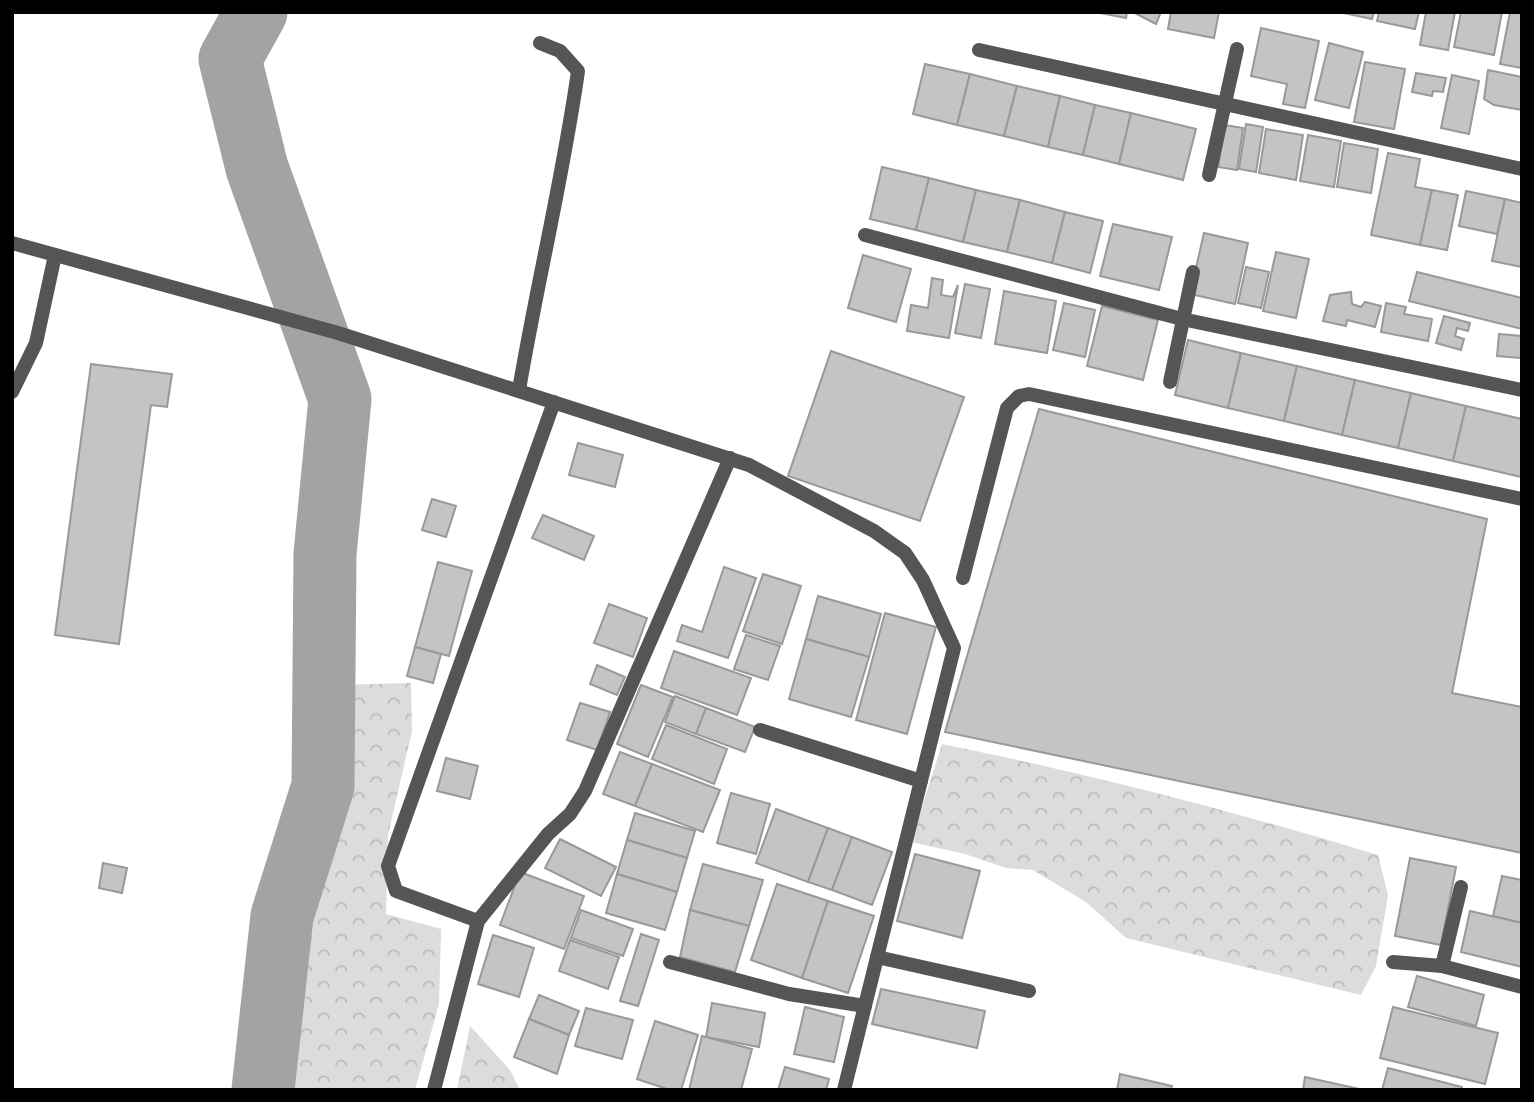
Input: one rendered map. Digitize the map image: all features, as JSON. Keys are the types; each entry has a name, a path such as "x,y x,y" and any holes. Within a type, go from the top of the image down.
{"street":[{"path":"519,390 536,289 557,202 578,71 561,51 540,43"},
{"path":"1209,175 1237,49"},
{"path":"979,50 1522,169"},
{"path":"865,235 1182,319 1522,390"},
{"path":"12,243 303,326 338,333 730,458 749,465 874,531 905,553 922,580 954,648 844,1090"},
{"path":"12,392 36,343 55,255"},
{"path":"1170,382 1192,272"},
{"path":"963,578 1007,408 1019,396 1029,394 1522,499"},
{"path":"478,921 396,891 388,866 554,402"},
{"path":"434,1090 478,921 548,834 570,814 585,791 730,458"},
{"path":"760,730 921,781"},
{"path":"1442,966 1461,887"},
{"path":"877,957 1029,991"},
{"path":"1393,961 1442,966 1522,987"},
{"path":"670,962 789,994 865,1006"}],"green space":[{"path":"411,683 412,731 388,835 386,914 441,929 439,1004 415,1090 279,1090 293,933 337,807 344,752 334,685"},
{"path":"942,744 1162,794 1378,855 1388,895 1376,966 1361,995 1126,938 1086,902 1033,870 1006,868 965,854 911,842"},
{"path":"470,1026 510,1070 520,1090 457,1090"}],"building":[{"path":"1095,12 1127,12 1126,18"},
{"path":"1133,12 1161,12 1156,24"},
{"path":"1171,12 1219,12 1214,38 1168,29"},
{"path":"1339,12 1374,12 1372,19"},
{"path":"1379,12 1419,12 1415,29 1377,21"},
{"path":"1426,12 1455,12 1448,50 1420,45"},
{"path":"1461,12 1502,12 1494,55 1454,47"},
{"path":"1510,12 1522,12 1522,68 1500,64"},
{"path":"1261,28 1319,41 1305,108 1283,104 1287,84 1251,76"},
{"path":"1329,43 1363,52 1349,108 1315,100"},
{"path":"1365,62 1405,69 1394,129 1354,122"},
{"path":"925,64 970,74 957,125 913,114"},
{"path":"1488,70 1522,77 1522,110 1494,105 1484,99"},
{"path":"1416,73 1446,78 1443,92 1433,91 1432,96 1412,92"},
{"path":"970,74 1017,86 1004,136 957,125"},
{"path":"1452,75 1479,81 1469,134 1441,128"},
{"path":"1017,86 1060,96 1048,147 1004,136"},
{"path":"1060,96 1095,105 1083,155 1048,147"},
{"path":"1095,105 1131,113 1119,164 1083,155"},
{"path":"1131,113 1196,129 1183,180 1119,164"},
{"path":"1246,124 1263,127 1256,172 1239,169"},
{"path":"1225,125 1243,128 1237,170 1218,167"},
{"path":"1266,129 1303,135 1296,180 1259,173"},
{"path":"1308,135 1341,141 1334,187 1300,181"},
{"path":"1344,143 1378,149 1371,193 1337,187"},
{"path":"1388,153 1420,159 1415,187 1432,190 1420,245 1371,235"},
{"path":"882,167 929,178 916,230 870,219"},
{"path":"929,178 976,190 963,242 916,230"},
{"path":"976,190 1020,200 1007,252 963,242"},
{"path":"1432,190 1458,195 1447,250 1420,245"},
{"path":"1466,191 1505,199 1497,234 1459,226"},
{"path":"1505,199 1522,203 1522,267 1492,261"},
{"path":"1020,200 1065,212 1052,263 1007,252"},
{"path":"1065,212 1103,221 1090,273 1052,263"},
{"path":"1113,224 1172,237 1159,290 1100,276"},
{"path":"1204,233 1248,243 1235,304 1190,294"},
{"path":"1276,252 1309,259 1296,318 1263,311"},
{"path":"863,255 911,269 896,322 848,308"},
{"path":"1246,267 1269,272 1261,308 1238,303"},
{"path":"1417,272 1522,298 1522,329 1409,301"},
{"path":"932,278 943,280 941,295 953,297 958,285 949,338 907,331 911,305 928,308"},
{"path":"965,284 990,289 981,338 955,333"},
{"path":"1004,291 1056,301 1047,353 995,344"},
{"path":"1351,292 1352,304 1361,307 1365,302 1381,306 1375,327 1347,320 1346,326 1323,321 1330,295"},
{"path":"1064,303 1095,310 1085,357 1053,350"},
{"path":"1386,303 1406,307 1404,314 1432,319 1428,341 1381,332"},
{"path":"1102,306 1158,320 1143,380 1087,366"},
{"path":"1444,316 1470,323 1468,331 1457,328 1455,336 1464,339 1461,350 1436,343"},
{"path":"1499,334 1522,336 1522,364 1521,358 1497,356"},
{"path":"1188,340 1241,353 1228,408 1175,395"},
{"path":"831,351 964,397 920,521 788,476"},
{"path":"1241,353 1297,366 1284,421 1228,408"},
{"path":"91,364 172,374 167,407 151,405 119,644 55,635"},
{"path":"1297,366 1355,380 1342,435 1284,421"},
{"path":"1355,380 1411,393 1398,448 1342,435"},
{"path":"1411,393 1466,406 1453,461 1398,448"},
{"path":"1466,406 1522,419 1521,477 1453,461"},
{"path":"1039,409 1487,519 1452,693 1522,707 1522,853 945,732"},
{"path":"578,443 623,455 615,487 569,475"},
{"path":"432,499 456,506 446,537 422,530"},
{"path":"543,515 594,536 584,560 532,538"},
{"path":"438,562 472,571 449,656 415,647"},
{"path":"724,567 756,578 728,658 677,641 682,625 702,632"},
{"path":"763,574 801,586 782,644 743,631"},
{"path":"818,596 881,614 869,657 806,639"},
{"path":"609,604 647,618 633,657 594,643"},
{"path":"885,613 936,627 907,734 856,720"},
{"path":"746,635 780,646 768,680 734,669"},
{"path":"806,639 869,657 851,717 789,699"},
{"path":"415,647 441,654 433,683 407,676"},
{"path":"674,651 751,678 737,715 661,688"},
{"path":"597,665 625,677 617,695 590,684"},
{"path":"641,685 673,697 648,757 617,744"},
{"path":"675,696 706,708 696,734 665,722"},
{"path":"580,703 610,712 597,750 567,740"},
{"path":"706,708 755,727 745,752 696,734"},
{"path":"666,725 727,749 714,784 652,759"},
{"path":"620,752 652,764 635,806 603,794"},
{"path":"446,758 478,766 470,799 437,791"},
{"path":"652,764 720,790 703,832 635,806"},
{"path":"731,793 770,804 756,854 717,843"},
{"path":"776,809 828,828 808,882 756,863"},
{"path":"635,813 695,831 687,858 627,840"},
{"path":"828,828 852,837 832,890 808,882"},
{"path":"852,837 892,852 872,905 832,890"},
{"path":"560,839 616,867 601,896 545,868"},
{"path":"627,840 687,858 677,892 617,874"},
{"path":"915,854 980,871 962,938 897,921"},
{"path":"1410,858 1456,867 1441,945 1395,936"},
{"path":"103,863 127,868 122,893 99,888"},
{"path":"703,864 763,880 749,926 690,910"},
{"path":"520,872 584,896 564,949 500,925"},
{"path":"617,874 677,892 665,930 606,913"},
{"path":"1502,876 1522,880 1522,923 1493,916"},
{"path":"777,884 828,901 802,978 751,960"},
{"path":"828,901 874,916 848,993 802,978"},
{"path":"581,910 633,929 623,956 571,938"},
{"path":"690,910 749,926 735,972 680,957"},
{"path":"1470,911 1522,923 1522,967 1461,952"},
{"path":"641,934 659,940 638,1006 620,1001"},
{"path":"493,935 534,948 519,997 478,984"},
{"path":"570,940 619,957 608,989 559,971"},
{"path":"1417,976 1484,995 1476,1026 1408,1007"},
{"path":"881,989 985,1011 977,1048 872,1024"},
{"path":"539,995 579,1011 569,1035 529,1019"},
{"path":"712,1003 765,1013 759,1047 706,1037"},
{"path":"805,1007 844,1017 834,1062 794,1054"},
{"path":"1393,1007 1498,1033 1485,1084 1380,1058"},
{"path":"586,1008 633,1020 622,1059 575,1046"},
{"path":"529,1019 569,1035 557,1074 514,1057"},
{"path":"655,1021 698,1035 681,1090 670,1090 637,1079"},
{"path":"702,1036 752,1049 741,1090 689,1090"},
{"path":"785,1067 829,1079 826,1090 778,1090"},
{"path":"1388,1068 1462,1087 1462,1090 1382,1090"},
{"path":"1120,1074 1172,1086 1171,1090 1117,1090"},
{"path":"1305,1077 1360,1089 1303,1090"}],"waterway":[{"path":"256,12 230,59 257,168 340,399 325,554 323,786 282,916 263,1090"}]}
